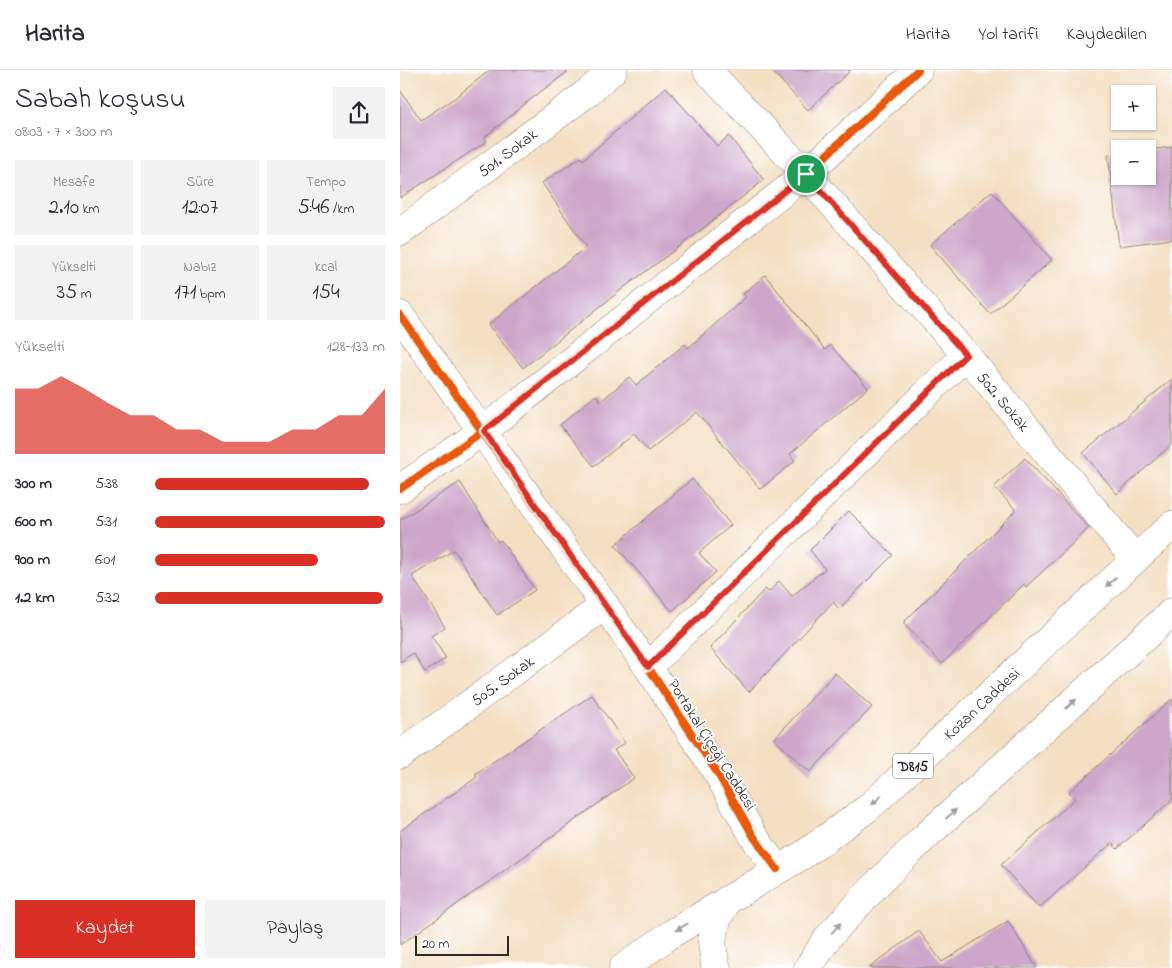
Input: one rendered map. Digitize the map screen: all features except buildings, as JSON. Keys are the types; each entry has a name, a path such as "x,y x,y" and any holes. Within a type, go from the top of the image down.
{"main road":[{"name":"501. Sokak","path":"400,232 586,93 613,70"},
{"name":"502. Sokak","path":"707,70 806,174 966,355 1136,559"},
{"path":"400,489 484,431 806,174 918,70"},
{"name":"Portakal Çiçeği Caddesi","path":"400,315 484,431 648,667 718,774 754,837 777,869"},
{"path":"648,667 966,355"},
{"name":"Kozan Caddesi","path":"624,968 671,934 803,855 868,808 1172,525"},
{"name":"505. Sokak","path":"400,755 605,606"},
{"path":"813,965 829,936 879,882 1172,612"},
{"path":"717,968 712,941 717,920 728,899"}],"cycle path":[{"path":"400,489 483,431 806,174 918,70"},
{"path":"400,315 648,667 718,774 754,837 777,869"}],"route":[{"path":"806,174 966,355 648,667 484,431 806,174"}]}
